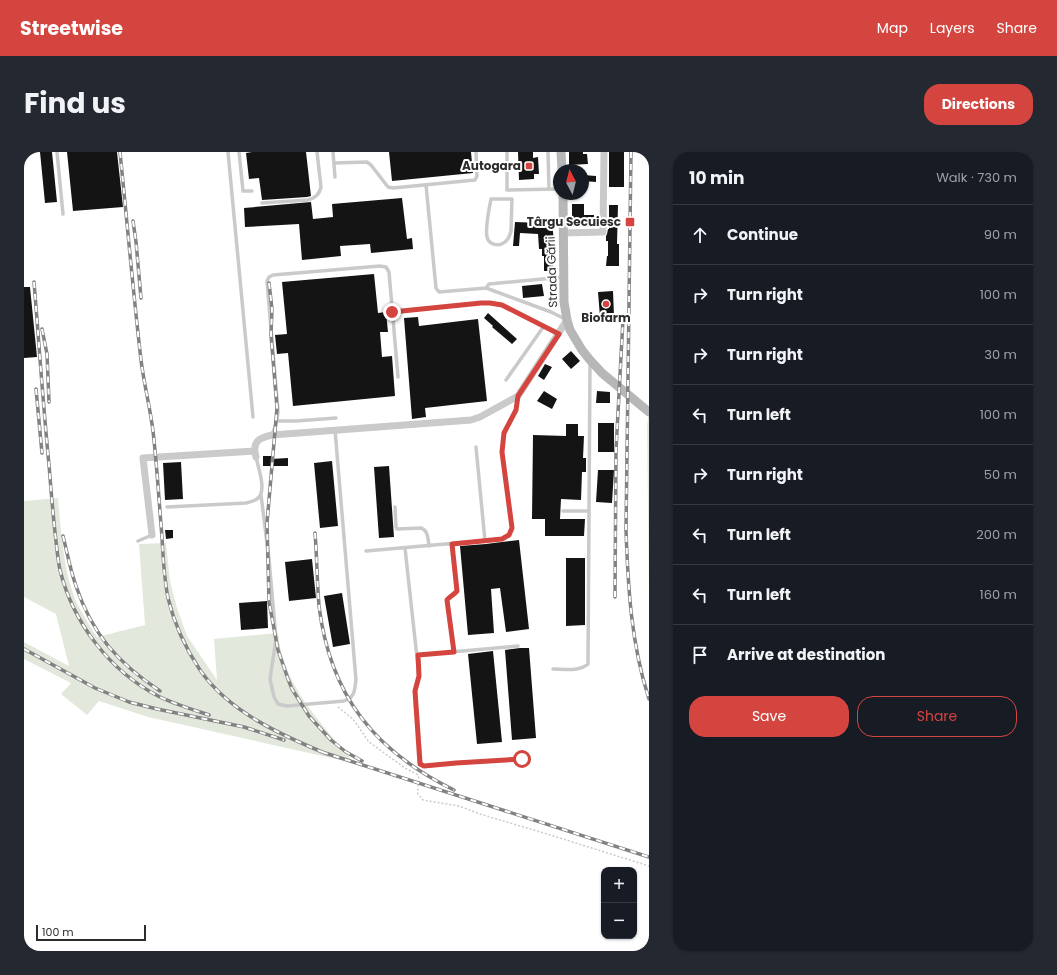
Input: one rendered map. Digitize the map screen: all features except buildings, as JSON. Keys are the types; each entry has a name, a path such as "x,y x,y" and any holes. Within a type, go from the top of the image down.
{"main road":[{"path":"561,152 562,164"},
{"name":"Strada Gării","path":"562,200 564,302 570,330 582,350 602,373 649,412"}],"street":[{"path":"563,233 603,232 604,152"},
{"path":"152,535 143,458 255,454 255,445 260,439 272,435 471,420 480,417 518,396 567,320"}],"lane":[{"path":"57,152 63,214"},
{"path":"228,152 253,417"},
{"path":"239,152 243,191 252,191"},
{"path":"262,202 308,200 317,195 320,192 320,187 317,152"},
{"path":"333,152 335,177"},
{"path":"334,163 367,162 388,187 393,188 475,180 477,176 476,152"},
{"path":"507,152 507,199"},
{"path":"548,152 549,189"},
{"path":"426,185 437,290 441,293 486,288 551,312 567,320"},
{"path":"507,190 553,189"},
{"path":"491,199 507,199 512,199 510,235 503,243 494,245 489,241 487,236 491,199"},
{"path":"272,435 277,421 278,408 267,281 269,277 273,275 380,266 386,267 388,272 398,377"},
{"path":"486,288 489,284 564,277"},
{"path":"392,312 490,303 508,308 559,334"},
{"path":"506,380 544,326"},
{"path":"553,669 580,669 588,664 590,360"},
{"path":"366,551 502,539 509,535 512,528 502,452 504,433 516,410 518,396"},
{"path":"277,421 336,418"},
{"path":"255,454 262,481 261,495 269,559 276,639 270,679 274,697 278,704 287,706 344,701 350,699 354,694 356,680 336,430"},
{"path":"476,447 485,540"},
{"path":"168,507 246,503 255,500 261,495"},
{"path":"395,507 397,529 424,529 429,546"},
{"path":"563,511 589,511"},
{"path":"138,541 152,535"},
{"path":"452,544 457,591 447,600 454,652"},
{"path":"404,548 418,655 419,676 415,691 420,764 424,766 522,759"},
{"path":"418,655 518,646"}],"path":[{"path":"332,702 353,719 370,742 405,768 418,774 418,794 423,800 459,806 480,814 649,866"}],"shaded area":[{"path":"649,409 649,592 647,426"},
{"path":"58,498 63,549 71,587 77,604 97,637 145,625 139,544 166,543 170,581 177,608 187,636 217,680 214,639 278,633 281,652 287,670 296,687 317,719 354,763 148,717 99,701 87,715 61,694 71,683 24,659 24,642 69,666 56,614 24,597 24,501"}],"railway":[{"path":"120,152 141,360 152,422 165,575 168,598 177,626 185,645 200,670 212,685 226,698 257,721 292,739 327,754"},
{"path":"631,152 626,530 629,594 634,636 649,699"},
{"path":"133,221 141,298"},
{"path":"34,282 54,522 59,567 66,590 84,627 109,659 124,673 141,686 158,696 176,704 209,715"},
{"path":"269,283 272,309 271,335 277,408 267,523 269,602 278,650 292,689 309,716 331,740 346,752 362,761"},
{"path":"615,597 616,450 623,319"},
{"path":"42,329 47,354 49,402"},
{"path":"36,389 42,453"},
{"path":"315,533 319,606 325,638 333,667 345,693 361,717 379,738 401,757 426,775 454,790"},
{"path":"63,536 76,586 90,619 108,646 119,658 131,670 160,691"},
{"path":"24,649 95,688 129,702 244,727 284,740"},
{"path":"322,752 649,857"}],"place":[{"name":"Autogara","path":"529,166"},
{"name":"Târgu Secuiesc","path":"630,222"},
{"name":"Biofarm","path":"606,304"}],"route":[{"path":"392,312 490,303 508,308 559,334 518,396 516,410 504,433 502,452 512,528 509,535 502,539 452,544 457,591 447,600 454,652 418,655 419,676 415,691 420,764 424,766 522,759"}]}
